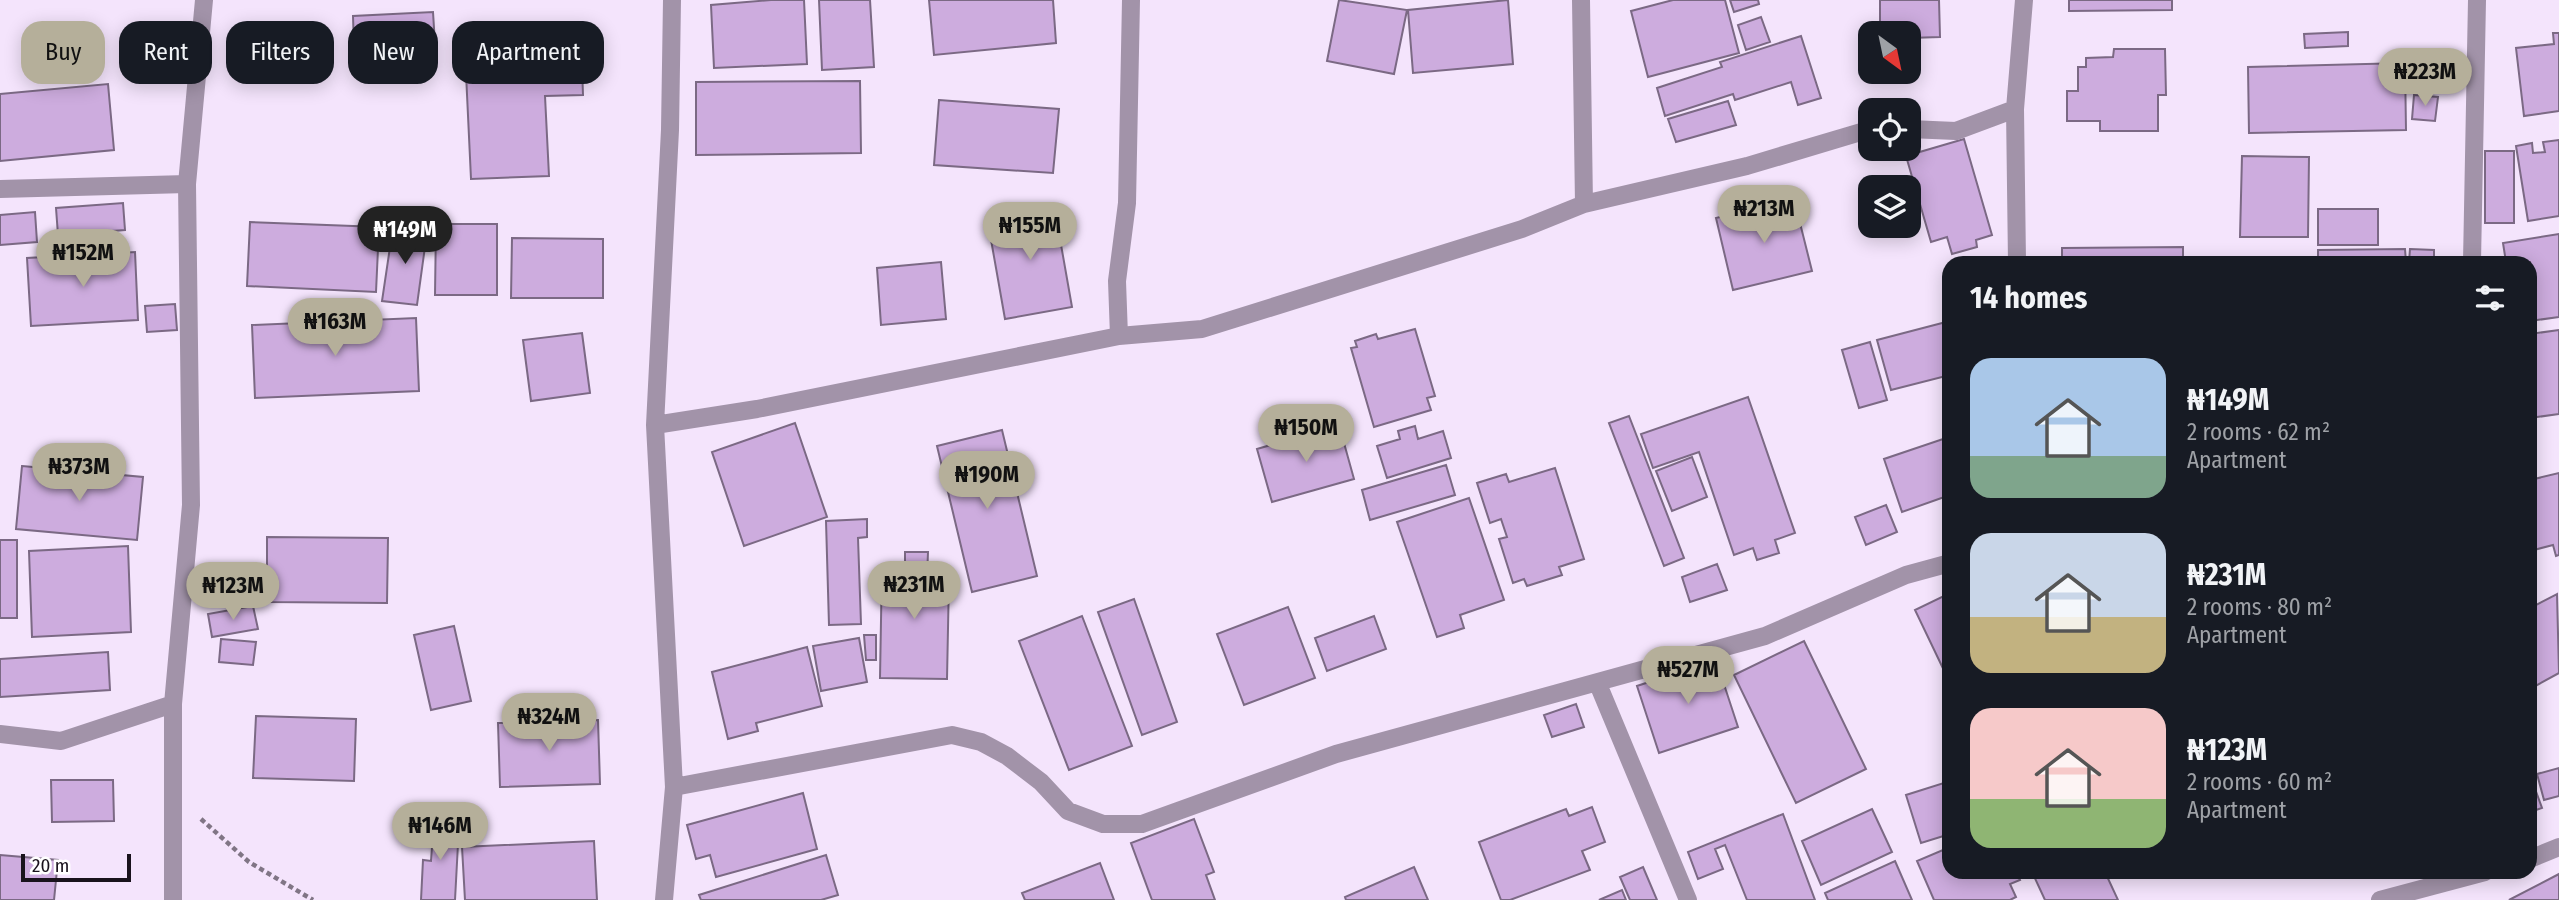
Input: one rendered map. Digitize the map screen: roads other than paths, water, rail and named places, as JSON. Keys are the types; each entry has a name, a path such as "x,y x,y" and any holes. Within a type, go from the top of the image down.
{"street":[{"path":"173,900 173,704 191,505 187,184 204,0"},
{"path":"664,900 674,787 655,425 670,130 672,0"},
{"path":"1119,336 1116,281 1127,203 1131,0"},
{"path":"1581,0 1584,204"},
{"path":"2017,256 2015,109 2024,0"},
{"path":"2472,256 2477,0"},
{"path":"1921,130 1956,131 2015,109"},
{"path":"655,425 757,409 1119,336 1202,329 1522,229 1584,204 1747,166 1858,133"},
{"path":"0,189 187,184"},
{"path":"674,787 952,735 981,742 1007,756 1041,782 1068,811 1103,824 1142,824 1336,754 1765,636 1906,575 1942,565"},
{"path":"1598,684 1688,900"},
{"path":"0,734 61,740 173,704"},
{"path":"2537,856 2559,847"},
{"path":"2380,900 2459,879"}]}
